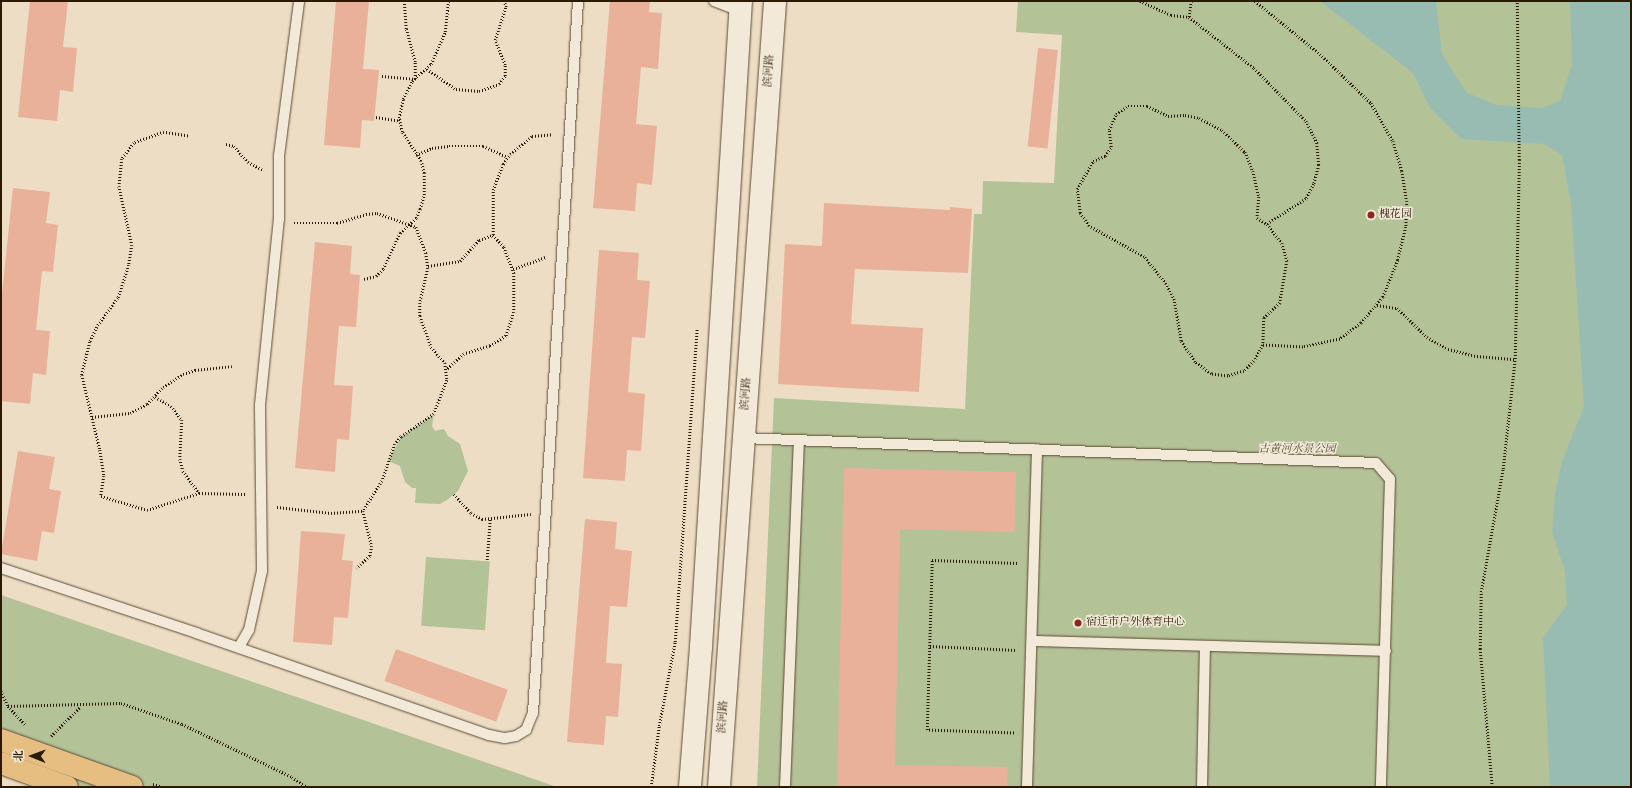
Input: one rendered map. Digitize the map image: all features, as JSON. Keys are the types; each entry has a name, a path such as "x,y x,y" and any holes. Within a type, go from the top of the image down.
{"main road":[{"name":"滨河路","path":"719,787 774,1"},
{"path":"690,787 706,574 741,6"},
{"path":"681,787 706,574"},
{"path":"1,740 132,787"},
{"path":"1,763 67,787"}],"lane":[{"path":"239,647 248,630 262,571 260,405 279,222 279,172 299,1"},
{"path":"1,568 239,647 489,735 505,738 516,736 526,730 533,713 578,1"},
{"path":"714,1 741,6"},
{"path":"744,438 1376,463 1390,479 1381,787"},
{"path":"785,787 799,440"},
{"path":"1027,787 1038,449"},
{"path":"1031,645 1205,646 1386,651"},
{"path":"1202,787 1205,646"}],"path":[{"path":"404,1 406,29 415,62 415,79"},
{"path":"364,278 376,276 383,270 400,233 416,218 424,195 424,173 416,155 402,132 400,121 403,99 415,79 427,68 445,32 448,1"},
{"path":"427,68 456,89 479,91 499,84 504,76 505,66 495,40 506,7 504,1"},
{"path":"1140,1 1171,16 1189,17 1254,68 1306,122 1317,143 1319,164 1314,184 1306,199 1267,224"},
{"path":"1189,17 1191,1"},
{"path":"1255,1 1320,54 1371,103 1393,141 1402,171 1406,201 1406,227 1398,260 1383,298 1361,323 1340,339 1303,347 1263,345"},
{"path":"1492,787 1480,649 1482,592 1503,469 1515,359 1519,160 1517,1"},
{"path":"382,76 415,79"},
{"path":"1128,106 1147,106 1168,116 1185,115 1199,118 1222,130 1245,152 1253,171 1259,197 1257,218 1267,224 1282,243 1288,261 1280,303 1264,318 1263,345 1254,361 1244,371 1228,376 1211,374 1195,362 1181,341 1174,300 1166,284 1144,257 1089,226 1080,213 1077,189 1093,161 1105,156 1111,147 1109,130 1116,114 1128,106"},
{"path":"376,117 400,121"},
{"path":"188,136 164,132 134,143 122,159 119,186 132,245 129,265 118,298 97,327 84,363 83,385 92,417 104,476 101,496 147,510 199,493 262,494"},
{"path":"446,370 464,354 490,346 506,336 514,312 513,269 504,248 493,235 493,190 508,157 532,136 569,134"},
{"path":"226,144 240,151 254,167 279,172"},
{"path":"416,155 432,148 449,146 483,146 508,157"},
{"path":"279,222 318,225 337,223 366,214 377,213 416,227 428,266 420,316 431,347 444,363 447,380 434,414 401,437 395,444 382,481 363,511 372,546 370,556 357,568"},
{"path":"428,266 460,261 479,240 493,235"},
{"path":"513,269 545,257 561,257"},
{"path":"1376,305 1397,308 1427,337 1448,349 1477,356 1515,359"},
{"path":"651,787 659,726 675,642 697,323"},
{"path":"92,417 130,413 155,397 170,381 183,374 195,370 232,366"},
{"path":"155,397 171,406 182,420 180,459 183,471 199,493"},
{"path":"454,494 471,513 490,519 545,513"},
{"path":"262,505 316,512 363,511"},
{"path":"487,560 490,519"},
{"path":"1029,733 927,730 932,560 1034,563"},
{"path":"930,646 1031,645"},
{"path":"1,691 8,706 28,728"},
{"path":"8,706 81,706 121,703 182,724 292,777 307,787"},
{"path":"48,739 81,706"}],"green space":[{"name":"古黄河水景公园","path":"1018,1 1631,1 1631,787 757,787 774,398 965,409 974,214 982,214 983,181 1054,183 1062,35 1016,32"},
{"path":"434,414 432,426 435,431 444,429 448,436 460,444 468,471 458,491 447,500 440,504 415,503 416,488 412,488 405,482 400,466 388,461 401,437"},
{"path":"426,557 490,561 485,630 421,626"},
{"path":"1,595 557,787 70,787 1,762"}],"water":[{"path":"1320,1 1436,1 1442,54 1466,92 1496,105 1542,108 1560,101 1572,64 1570,1 1631,1 1631,787 1550,787 1543,638 1567,604 1565,571 1552,532 1555,493 1562,461 1584,407 1571,204 1562,155 1544,144 1461,139 1430,108 1413,73"}],"building":[{"path":"30,1 68,1 63,47 77,48 73,92 60,90 57,121 18,117"},
{"path":"336,1 369,1 363,69 379,70 374,121 362,120 360,148 324,145"},
{"path":"610,1 650,1 649,12 662,13 658,69 641,67 636,124 657,126 652,185 637,183 635,211 593,208"},
{"path":"1038,48 1058,50 1048,149 1028,146"},
{"path":"13,188 50,192 46,223 58,225 53,272 42,271 36,330 50,331 46,375 33,373 30,404 1,401 1,303"},
{"path":"824,203 950,210 950,207 972,209 968,273 855,269 851,324 923,328 919,392 778,384 785,244 822,246"},
{"path":"315,242 352,246 350,274 360,275 356,327 339,326 334,385 353,386 349,440 337,439 335,472 295,468"},
{"path":"599,250 639,253 637,280 650,281 645,338 632,337 628,392 645,394 641,451 627,450 625,481 583,478"},
{"path":"18,451 55,457 49,489 61,491 54,533 42,531 37,561 1,554"},
{"path":"844,468 1016,472 1015,532 900,529 895,765 1008,767 1007,787 837,787"},
{"path":"585,519 617,522 615,549 632,551 627,607 610,606 606,663 622,664 618,717 606,716 604,745 567,742"},
{"path":"301,531 345,534 342,560 353,561 348,618 334,617 332,645 293,642"},
{"path":"396,649 508,690 496,722 384,681"}],"place":[{"name":"槐花园","path":"1371,215"},
{"name":"宿迁市户外体育中心","path":"1078,623"}]}
